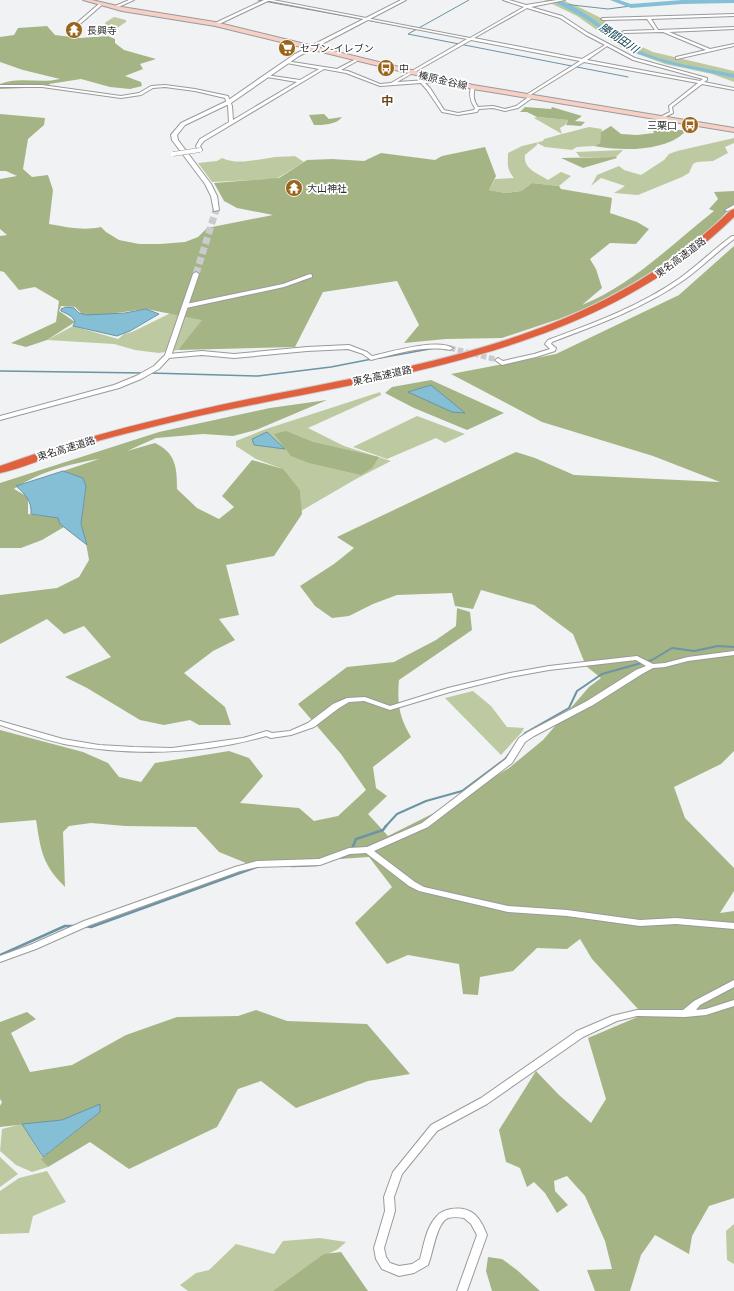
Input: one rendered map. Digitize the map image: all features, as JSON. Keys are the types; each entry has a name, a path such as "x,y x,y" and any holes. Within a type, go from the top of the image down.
{"highway":[{"name":"東名高速道路","path":"0,470 76,444 129,429 416,367 477,352 531,335 598,308 642,284 688,253 730,211"},
{"name":"東名高速道路","path":"0,477 51,459 142,433 425,371 485,356 540,338 590,318 647,290 692,259 734,223"}],"main road":[{"name":"榛原金谷線","path":"86,0 115,7 215,24 473,87 733,129"}],"street":[{"path":"115,7 132,0"},
{"path":"215,24 267,0 734,89"},
{"path":"216,210 214,196 208,184 177,144 174,135 177,130 183,124 229,102 286,62 312,47 404,0"},
{"path":"505,0 561,17 607,45 634,58 706,79 670,107 672,112 661,118"},
{"path":"390,85 528,6 563,0"},
{"path":"79,23 101,4"},
{"path":"718,15 721,20"},
{"path":"603,19 734,15"},
{"path":"648,17 657,31"},
{"path":"725,24 729,29"},
{"path":"624,32 734,30"},
{"path":"664,31 711,51"},
{"path":"422,82 429,89 443,111 451,114 476,111 477,108 493,107 505,110 517,107 529,97 607,45"},
{"path":"677,58 734,45"},
{"path":"338,70 358,59"},
{"path":"286,62 338,70 354,74 376,84 390,85 443,80"},
{"path":"174,154 200,150 198,146 202,140 212,136 231,122 323,68"},
{"path":"267,76 301,81"},
{"path":"0,86 42,86 121,97 140,94 152,87 165,86 195,90 226,97 229,102 231,122"},
{"path":"473,87 471,95 472,101 477,108"},
{"path":"730,211 734,206"},
{"path":"498,360 502,363 553,350 553,348 548,344 550,341 598,323 649,299 683,278 734,237"},
{"path":"0,418 121,386 148,373 166,360 196,274"},
{"path":"186,306 284,285 310,276"},
{"path":"168,356 202,353 234,356 336,347 355,349 365,353 371,358 431,347 444,346 450,348"},
{"path":"0,722 63,741 99,747 172,750 244,740 267,733 271,736 291,733 311,726 336,706 347,700 365,699 390,708 448,690 510,675 549,668 637,658 648,664 665,665 688,659 734,653"},
{"path":"0,959 33,947 87,923 238,869 257,864 320,862 353,851 368,850 425,825 509,760 522,740 590,703 639,672 648,664"},
{"path":"368,850 412,884 422,889 508,909 566,913 640,923 676,921 734,926"},
{"path":"685,1014 697,1003 734,983"},
{"path":"462,1291 482,1235 478,1222 464,1213 453,1213 442,1216 435,1228 424,1262 414,1268 399,1271 386,1266 381,1259 379,1248 390,1211 390,1197 398,1172 434,1128 484,1101 580,1034 615,1018 637,1013 685,1014 706,1012 734,1002"}],"green space":[{"path":"544,0 562,0 581,8 601,18 642,47 653,52 734,71 734,82 712,74 665,64 624,49 577,16"},
{"path":"114,17 126,20 126,22 114,30 101,30 106,22"},
{"path":"47,26 55,35 80,38 108,36 115,39 115,43 124,50 156,59 140,64 143,69 125,76 141,82 142,86 130,89 110,87 81,79 49,84 50,87 0,89 0,84 7,82 60,79 23,70 0,62 0,37 14,35 18,28"},
{"path":"525,107 551,109 552,107 582,116 575,121 585,122 581,126 566,125 568,120 537,117 527,112 520,112"},
{"path":"0,114 45,118 44,125 28,139 23,169 32,177 48,175 53,190 49,224 82,229 101,227 119,240 139,244 185,242 198,237 207,228 273,215 237,208 224,201 214,183 279,178 307,160 332,159 364,161 381,153 435,160 442,156 485,147 496,176 489,190 505,193 521,191 532,183 559,186 561,189 608,197 612,198 610,213 637,222 649,229 636,244 610,243 590,259 596,269 602,288 582,305 618,287 635,275 714,211 709,209 718,199 714,192 734,191 734,204 710,230 669,265 619,295 559,319 502,338 446,339 404,343 419,325 397,281 323,292 295,347 178,350 202,320 146,309 93,316 82,314 75,307 61,306 59,311 75,322 47,340 26,347 11,343 56,322 59,301 35,287 19,290 4,272 0,271 0,236 7,235 0,229 0,179 17,176 6,171 0,171"},
{"path":"324,114 329,119 342,117 333,123 314,125 309,115"},
{"path":"534,118 568,120 565,125 560,128 562,134"},
{"path":"660,124 669,124 672,130 682,130 684,133 665,144 653,147 616,149 594,146 600,143 601,132 611,126 621,134 637,135 654,133 652,128"},
{"path":"589,127 602,129 600,143 594,146 577,147 572,150 545,147 537,143 537,145 525,155 526,164 528,167 535,173 548,180 561,172 571,176 559,186 532,183 521,191 505,193 489,190 495,179 514,178 509,169 508,153 522,146"},
{"path":"734,138 734,143 725,147 728,153 713,161 697,162 693,164 689,173 682,177 638,195 614,193 625,186 601,178 591,186 597,175 619,166 624,170 641,175 664,160 669,154"},
{"path":"623,150 616,157 580,157 576,152"},
{"path":"295,156 304,162 276,179 212,182 198,163 217,161 222,158 240,162"},
{"path":"561,158 617,158 583,168"},
{"path":"734,246 734,751 721,764 674,787 685,818 734,868 734,891 720,913 734,911 734,1198 709,1206 692,1236 689,1254 655,1235 641,1255 630,1291 595,1291 587,1270 612,1269 605,1241 585,1196 567,1176 554,1181 555,1191 568,1205 557,1213 545,1193 534,1182 527,1187 520,1168 506,1162 499,1130 536,1071 559,1095 591,1123 606,1099 588,1038 654,1010 638,1009 592,959 580,939 567,949 537,948 513,971 480,977 478,995 463,994 459,964 408,955 387,964 355,923 392,887 369,857 251,865 219,852 196,827 125,826 91,823 69,826 63,832 65,887 57,879 47,864 41,849 36,820 0,823 0,730 83,752 108,763 119,777 141,782 155,763 229,751 249,758 263,776 240,803 299,808 314,821 338,816 366,790 341,754 298,704 347,667 394,662 436,640 456,626 457,608 470,612 472,630 399,680 398,696 401,716 411,737 373,767 376,788 387,796 368,814 388,836 434,813 509,768 543,740 589,687 601,678 586,666 573,634 534,605 481,590 473,609 455,606 452,593 397,595 373,604 349,616 332,618 315,606 300,586 334,564 354,548 337,537 516,452 535,458 574,475 720,482 653,456 542,422 451,374 556,354 679,295"},
{"path":"179,309 203,320 178,350 159,353 135,350 114,344 47,340 73,326 118,339 124,334 132,332"},
{"path":"431,380 504,413 467,430 414,408 385,393 392,387"},
{"path":"380,392 381,395 308,428 344,446 391,461 356,479 301,511 300,490 280,468 256,459 236,446 236,441 266,429"},
{"path":"327,400 256,430 233,436 203,434 156,438 127,451 155,443 162,447 171,456 174,462 177,474 177,489 197,508 219,519 234,507 222,496 252,460 283,469 300,490 302,514 274,556 226,565 239,615 219,619 235,640 213,651 184,673 225,707 231,725 199,725 190,720 164,725 140,720 87,688 65,677 111,657 84,626 64,634 47,619 0,644 0,595 57,588 79,577 89,560 81,524 86,488 83,478 63,471 99,459 77,463 43,474 14,489 28,497 28,514 59,518 60,524 64,527 42,540 21,548 0,548 0,483 159,432 270,408"},
{"path":"417,416 465,434 445,443 436,438 387,459 353,447"},
{"path":"286,431 313,442 379,457 372,468 361,475 309,463 291,456 274,434"},
{"path":"473,691 491,706 507,727 524,728 501,755 445,698"},
{"path":"256,1010 287,1021 367,1024 410,1074 368,1081 296,1108 261,1081 238,1089 217,1127 129,1169 90,1142 48,1167 41,1159 100,1112 62,1120 0,1127 0,1106 2,1102 0,1099 0,1022 27,1012 36,1019 11,1033 30,1072 72,1065 126,1035 177,1017 238,1016"},
{"path":"22,1124 48,1167 32,1172 16,1165 0,1151 2,1129"},
{"path":"0,1157 18,1174 0,1187"},
{"path":"47,1171 66,1202 33,1216 29,1233 0,1234 0,1191 19,1178"},
{"path":"734,1224 734,1264 727,1260 726,1231"},
{"path":"320,1238 346,1242 338,1249 315,1261 277,1291 188,1291 180,1285 196,1273 209,1270 236,1244 274,1254 283,1241"},
{"path":"341,1252 368,1291 273,1291 324,1254"},
{"path":"488,1257 502,1259 517,1270 540,1291 492,1291 486,1271"}],"water":[{"path":"66,307 74,308 79,313 86,315 125,313 146,309 159,314 130,331 117,336 73,326 75,322 73,318 61,311 61,309"},
{"path":"431,385 465,413 452,412 408,392"},
{"path":"267,432 285,449 254,445 252,439"},
{"path":"63,471 83,478 86,486 81,524 87,545 60,524 58,518 31,514 30,505 27,498 16,486"},
{"path":"100,1104 100,1112 43,1157 22,1124 62,1120"}],"waterway":[{"path":"258,0 415,29"},
{"path":"469,0 408,34 628,77"},
{"name":"勝間田川","path":"554,0 588,18 637,52 669,62 734,76"},
{"path":"613,0 631,6 682,2 734,1"},
{"path":"563,4 608,9 631,6"},
{"path":"380,358 435,348"},
{"path":"150,373 258,376 331,367 372,359"},
{"path":"0,371 144,373"},
{"path":"523,736 525,733 569,708 577,691 602,674 652,660 672,648 694,651 718,646 734,647"},
{"path":"385,827 397,814 426,801 462,791 505,759 512,750"},
{"path":"352,849 356,839 383,830 386,826"},
{"path":"342,857 351,853"},
{"path":"292,866 317,865"},
{"path":"84,926 91,927 259,866"},
{"path":"0,955 65,926 74,926"}],"tunnel":[{"path":"196,274 216,210"},
{"path":"450,348 498,360"}],"place":[{"name":"長興寺","path":"74,30"},
{"name":"セブン-イレブン","path":"287,48"},
{"name":"中","path":"386,68"},
{"name":"三栗口","path":"690,125"},
{"name":"大山神社","path":"294,188"}],"district":[{"name":"中","path":"387,101"}]}
